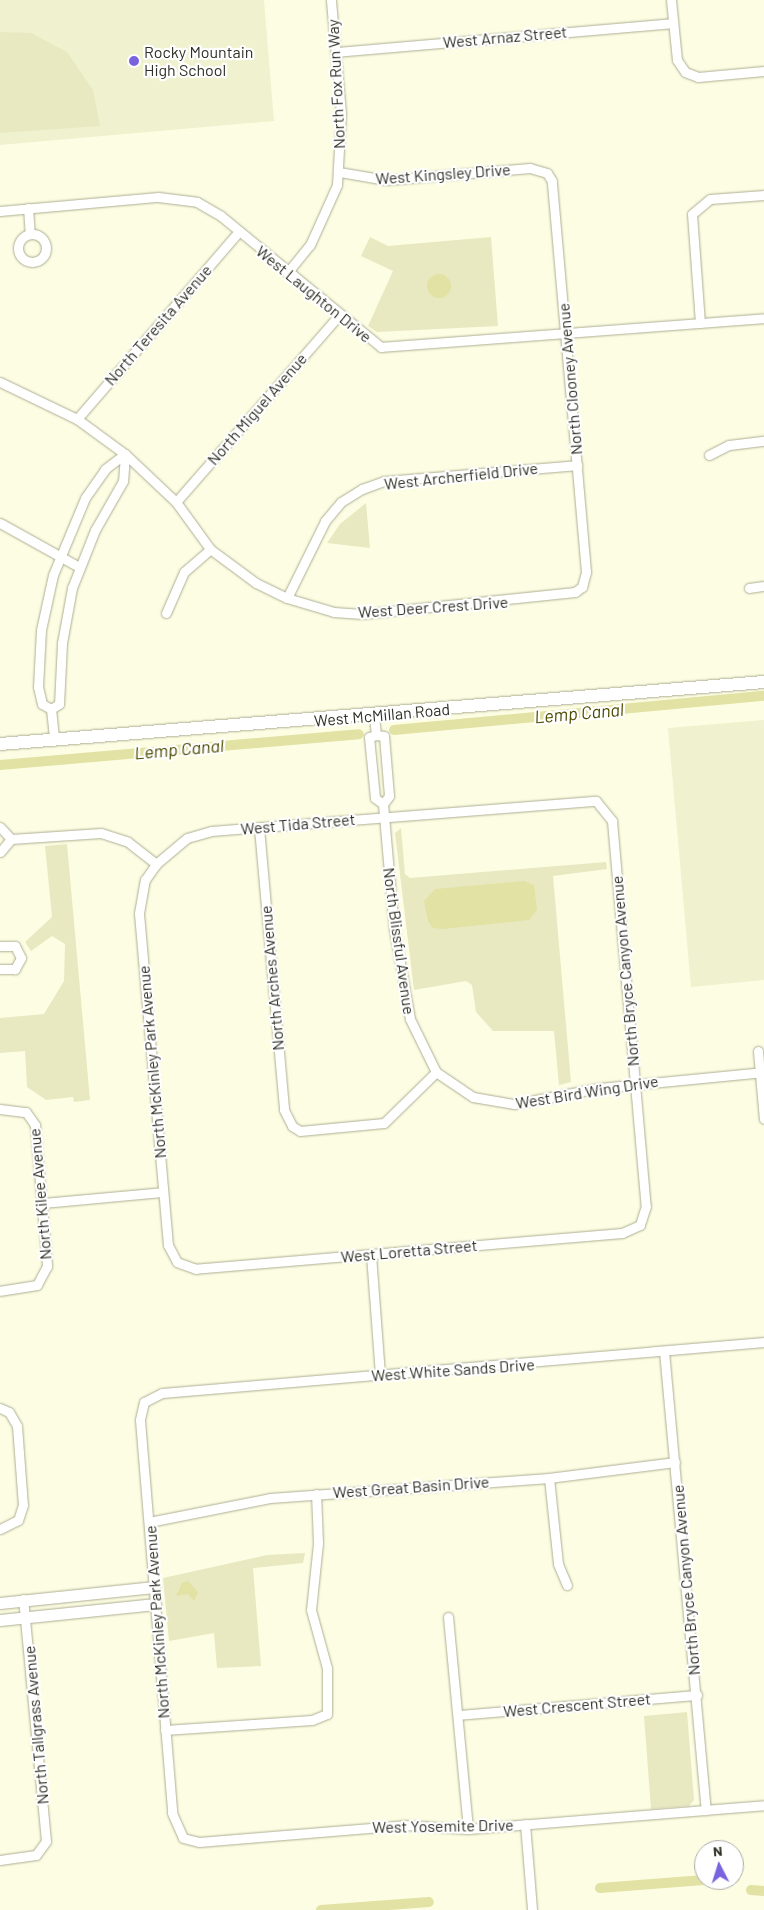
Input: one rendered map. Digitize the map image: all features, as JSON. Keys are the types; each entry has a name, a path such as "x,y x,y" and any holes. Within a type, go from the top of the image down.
{"main road":[{"name":"West McMillan Road","path":"0,744 54,738 374,716 764,682"}],"street":[{"name":"North Fox Run Way","path":"287,273 326,215 339,172 342,121 331,0"},
{"path":"671,0 678,60 685,72 698,77 764,71"},
{"name":"West Arnaz Street","path":"336,52 674,23"},
{"name":"West Kingsley Drive","path":"339,172 386,180 530,168 547,173"},
{"name":"North Clooney Avenue","path":"547,173 554,190 586,572 582,587"},
{"path":"700,324 692,222 696,207 710,199 764,195"},
{"name":"West Laughton Drive","path":"0,211 177,196 197,202 239,232 338,316 381,347 764,318"},
{"path":"28,208 30,234"},
{"name":"North Teresita Avenue","path":"77,419 239,232"},
{"name":"North Miguel Avenue","path":"176,502 338,316"},
{"name":"West Deer Crest Drive","path":"0,382 77,419 125,454 176,502 210,549 256,583 287,598 326,610 362,614 566,597 582,587"},
{"path":"709,455 729,445 764,442"},
{"path":"51,709 42,704 38,687 41,630 59,556 85,498 105,469 125,454"},
{"path":"51,709 59,704 62,643 78,567 123,481 125,454"},
{"name":"West Archerfield Drive","path":"287,598 325,521 341,502 362,490 384,481 577,465"},
{"path":"0,522 78,567"},
{"path":"166,613 184,572 210,549"},
{"path":"749,588 764,586"},
{"path":"51,709 54,738"},
{"name":"North Blissful Avenue","path":"374,716 376,735"},
{"name":"North Blissful Avenue","path":"383,804 375,798 370,737 376,735 384,736 389,796 383,804 394,929 410,1019 436,1072"},
{"name":"West Tida Street","path":"156,864 187,838 259,828 586,799 603,807"},
{"name":"North Bryce Canyon Avenue","path":"603,807 612,821 646,1206 640,1225"},
{"path":"0,826 10,839"},
{"name":"North Arches Avenue","path":"259,828 284,1110 292,1126 309,1132 375,1126 436,1072"},
{"path":"0,852 10,839 101,832 128,842 156,864"},
{"name":"North McKinley Park Avenue","path":"156,864 145,880 139,913 168,1245 177,1262"},
{"path":"0,946 15,946 21,958 14,969 0,969"},
{"path":"758,1051 762,1072 764,1119"},
{"name":"West Bird Wing Drive","path":"436,1072 462,1092 500,1104 635,1084 762,1072"},
{"name":"North Kilee Avenue","path":"0,1109 26,1112 35,1124 47,1266 43,1280 28,1289 0,1291"},
{"path":"42,1203 163,1192"},
{"name":"West Loretta Street","path":"177,1262 196,1269 622,1233 640,1225"},
{"path":"371,1254 380,1375"},
{"name":"West White Sands Drive","path":"144,1402 162,1393 764,1342"},
{"name":"North Bryce Canyon Avenue","path":"664,1351 706,1810"},
{"name":"North McKinley Park Avenue","path":"144,1402 140,1420 165,1730 174,1826 183,1838"},
{"path":"0,1408 9,1412 17,1436 23,1505 18,1520 0,1529"},
{"name":"West Great Basin Drive","path":"149,1522 270,1498 549,1478 675,1462"},
{"path":"549,1478 558,1564 568,1585"},
{"path":"165,1730 312,1720 327,1714 326,1668 311,1610 318,1543 316,1494"},
{"path":"0,1603 23,1599 154,1587"},
{"name":"North Tallgrass Avenue","path":"0,1860 26,1858 42,1849 47,1836 23,1599"},
{"path":"0,1620 155,1604"},
{"path":"448,1617 468,1829"},
{"name":"West Crescent Street","path":"458,1715 696,1695"},
{"name":"West Yosemite Drive","path":"183,1838 199,1842 404,1825 468,1829 764,1805"},
{"path":"525,1824 532,1910"}],"shaded area":[{"name":"Rocky Mountain High School","path":"0,0 264,0 274,121 0,145"},
{"path":"0,32 31,33 67,52 93,90 100,126 0,133"},
{"path":"370,237 388,246 491,237 498,326 377,332 368,326 393,271 361,256"},
{"path":"439,274 448,277 451,286 448,295 439,298 430,295 427,286 430,277"},
{"path":"366,503 370,548 327,543 340,524"},
{"path":"764,720 764,980 691,987 668,728"},
{"path":"401,828 405,874 410,878 606,862 607,869 553,876 571,1082 559,1085 554,1031 493,1031 476,1012 472,985 466,981 414,990 395,833"},
{"path":"67,844 90,1100 74,1102 73,1097 46,1100 27,1087 25,1051 0,1053 0,1018 44,1014 64,981 65,944 52,936 31,951 25,942 52,917 45,846"},
{"path":"524,881 534,885 537,910 529,920 443,929 433,928 428,921 424,901 435,889"},
{"path":"305,1553 303,1563 253,1568 261,1666 217,1668 214,1633 169,1641 163,1578 267,1555"},
{"path":"188,1581 198,1592 194,1601 188,1594 176,1596 182,1583"},
{"path":"687,1712 694,1800 689,1806 651,1809 644,1716"}],"waterway":[{"name":"Lemp Canal","path":"394,730 764,696"},
{"name":"Lemp Canal","path":"0,765 359,734"},
{"path":"600,1888 694,1881"},
{"path":"751,1890 764,1891"},
{"path":"321,1910 429,1902"}],"place":[{"name":"Rocky Mountain High School","path":"134,61"}]}
